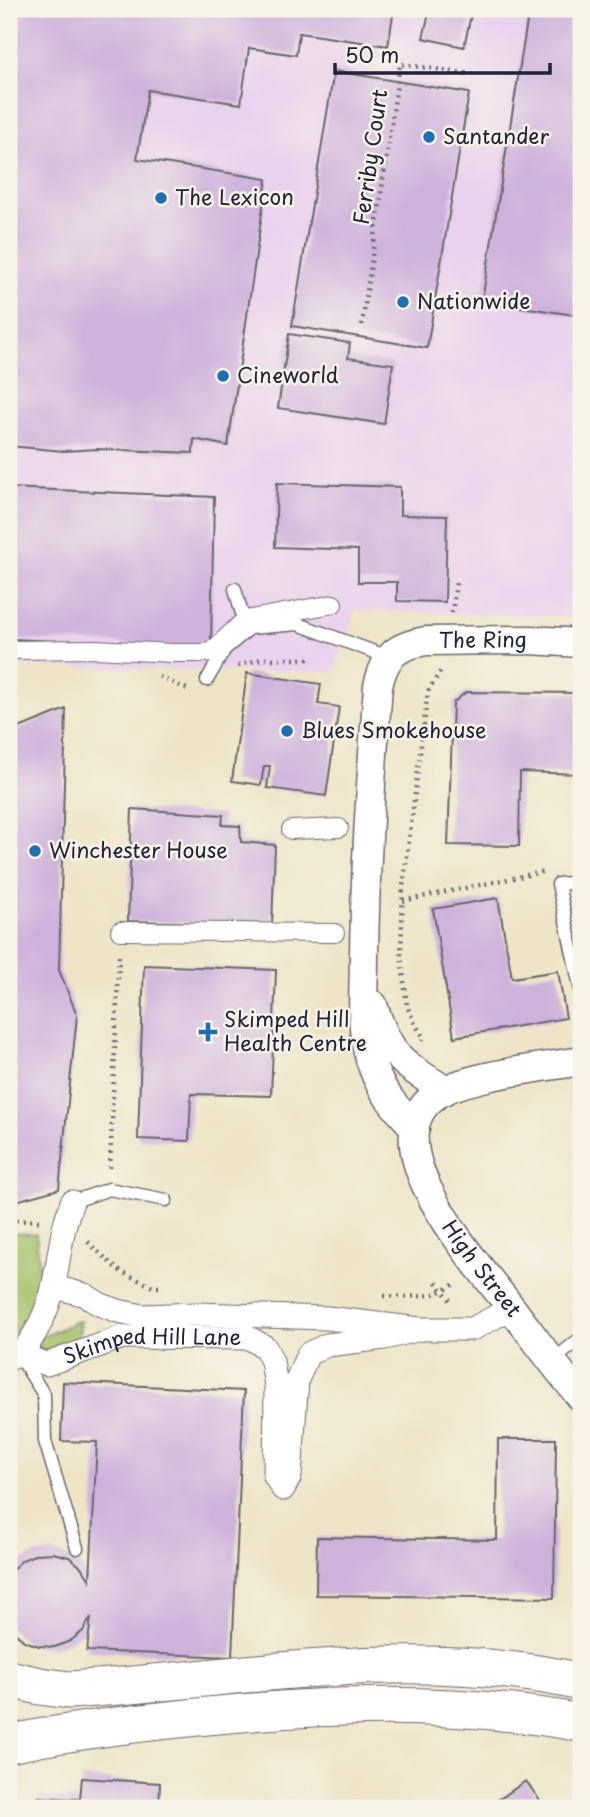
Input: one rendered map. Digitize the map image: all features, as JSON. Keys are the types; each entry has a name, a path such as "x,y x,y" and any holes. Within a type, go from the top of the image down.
{"main road":[{"path":"538,1672 581,1663"},
{"path":"9,1679 69,1690 243,1673 373,1664 441,1665 538,1672 581,1682"},
{"path":"9,1744 120,1725 321,1706 416,1705 543,1716 581,1723"}],"street":[{"path":"9,650 95,649 210,653 248,624 332,604"},
{"name":"The Ring","path":"388,657 414,643 435,641 530,640 581,643"},
{"path":"388,657 382,669 376,709 365,907 364,1029 372,1067 390,1102 415,1128 428,1104 451,1088 475,1080 581,1061"},
{"path":"291,830 340,828"},
{"path":"120,931 335,933"},
{"path":"364,976 382,1034 397,1056 406,1066 451,1088"},
{"name":"High Street","path":"415,1128 416,1161 429,1193 452,1232 581,1397"},
{"name":"Skimped Hill Lane","path":"14,1357 29,1343 48,1312 55,1287 64,1227 72,1202"},
{"name":"Skimped Hill Lane","path":"55,1287 85,1295 118,1311 144,1316 196,1314 327,1318 420,1329 472,1329 512,1308"},
{"name":"Skimped Hill Lane","path":"14,1357 47,1364 123,1337 249,1338 265,1346 272,1361 276,1386 275,1476 283,1489 290,1476 296,1380 308,1354 327,1345 385,1338 420,1329"}],"lane":[{"path":"235,589 248,624"},
{"path":"207,680 225,649 248,624 298,624 388,657"},
{"path":"581,882 558,884 581,991"},
{"path":"72,1202 109,1189 166,1200"},
{"path":"551,1362 581,1338"},
{"path":"14,1357 44,1395 46,1441 77,1548"}],"path":[{"name":"Ferriby Court","path":"362,325 400,64 470,74"},
{"path":"451,618 456,582"},
{"path":"238,666 261,659 309,659"},
{"path":"424,1038 415,1024 404,989 401,956 403,901 428,691 448,660"},
{"path":"403,901 555,870 558,884"},
{"path":"110,1168 120,931"},
{"path":"9,1220 50,1221"},
{"path":"86,1241 118,1270 153,1287 166,1288"},
{"path":"436,1282 450,1300"},
{"path":"9,1490 9,1518"}],"shaded area":[{"path":"9,9 581,9 581,617 355,610 335,672 9,666"}],"green space":[{"path":"9,1233 36,1234 40,1275 27,1317 9,1340"},
{"path":"77,1321 81,1322 77,1345 38,1353 40,1338"}],"building":[{"path":"9,9 394,9 388,46 299,33 296,55 249,48 241,104 148,90 137,159 267,179 228,446 194,439 193,453 97,449 64,451 9,446"},
{"path":"430,9 472,10 464,47 423,38"},
{"path":"529,9 581,9 581,316 482,301"},
{"path":"334,71 469,93 427,348 292,326"},
{"path":"289,334 350,343 348,358 393,364 384,424 278,408"},
{"path":"277,483 400,487 400,515 447,516 445,602 397,601 397,582 358,582 358,550 275,547"},
{"path":"9,488 214,497 211,647 9,639"},
{"name":"Blues Smokehouse","path":"247,673 321,684 318,704 339,707 326,796 267,788 270,766 264,766 261,785 232,781"},
{"path":"466,692 581,693 581,774 520,772 519,846 448,845 453,703"},
{"name":"Winchester House","path":"66,709 59,970 77,1015 59,1189 9,1203 9,732"},
{"path":"132,809 223,815 222,825 240,826 241,842 275,845 272,925 128,921"},
{"path":"498,898 512,978 558,971 566,1018 454,1037 433,909"},
{"name":"Skimped Hill Health Centre","path":"144,965 276,970 271,1096 191,1094 189,1141 138,1139"},
{"path":"63,1382 244,1391 232,1657 87,1651 91,1617 83,1631 70,1641 55,1647 24,1641 12,1630 9,1625 9,1573 22,1560 37,1554 53,1553 69,1557 81,1567 90,1580 97,1442 61,1441"},
{"path":"498,1439 556,1439 554,1598 316,1595 317,1537 497,1540"},
{"path":"82,1778 160,1783 159,1808 38,1808 38,1797 80,1799"},
{"path":"526,1781 545,1808 493,1808 491,1805"}],"place":[{"name":"Santander","path":"429,137"},
{"name":"The Lexicon","path":"161,198"},
{"name":"Nationwide","path":"403,302"},
{"name":"Cineworld","path":"223,376"},
{"name":"Blues Smokehouse","path":"287,731"},
{"name":"Winchester House","path":"35,851"},
{"name":"Skimped Hill Health Centre","path":"208,1032"}]}
